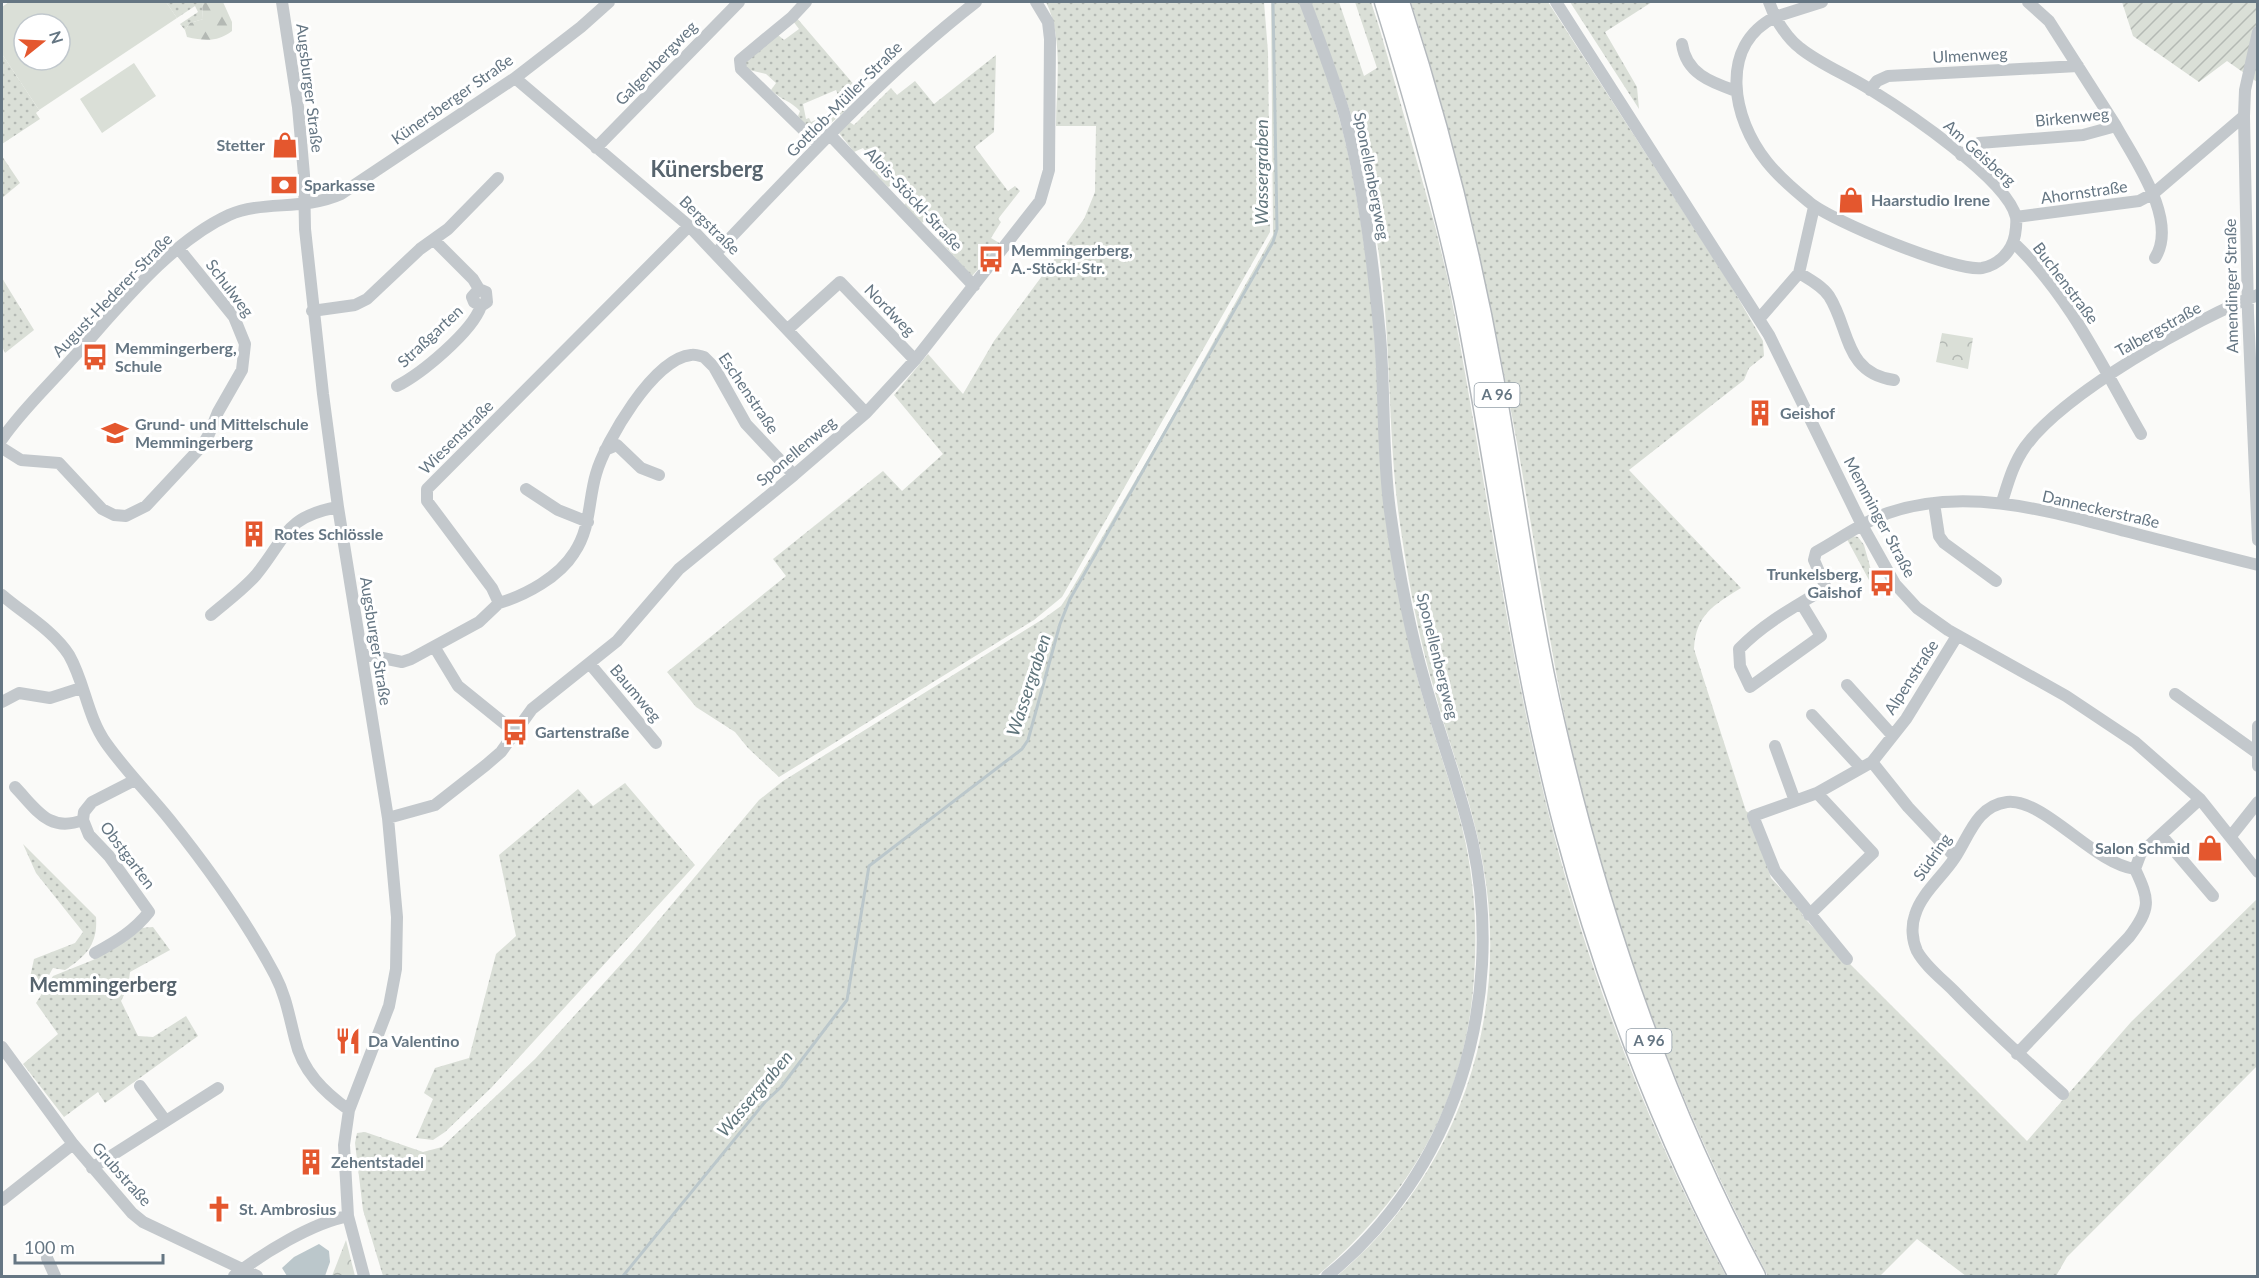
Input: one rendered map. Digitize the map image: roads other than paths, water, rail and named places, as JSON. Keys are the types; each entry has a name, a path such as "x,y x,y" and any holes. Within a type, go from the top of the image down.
{"highway":[{"name":"A 96","path":"1384,2 1419,117 1451,243 1531,684 1564,829 1592,927 1638,1057 1676,1149 1738,1276"},
{"name":"A 96","path":"1400,2 1427,88 1462,220 1494,375 1543,664 1590,866 1637,1010 1670,1095 1706,1176 1756,1276"}],"street":[{"name":"Augsburger Straße","path":"282,2 298,107 312,311 338,507 388,818 397,917 396,969 383,1029 349,1110 344,1145 348,1216 364,1276"},
{"name":"Künersberger Straße","path":"303,205 321,203 348,190 515,78 581,27 609,2"},
{"name":"Galgenbergweg","path":"596,148 739,2"},
{"path":"806,2 792,17 740,60 741,69 819,145"},
{"name":"Gottlob-Müller-Straße","path":"716,253 819,145 925,42 976,2"},
{"name":"Sponellenweg","path":"388,818 428,809 441,802 501,752 536,705 617,641 679,568 795,475 866,413 915,360 1034,211 1048,178 1050,39 1048,22 1036,2"},
{"name":"Sponellenbergweg","path":"1305,2 1344,113 1357,171 1380,337 1387,479 1394,538 1423,679 1472,843 1483,928 1479,989 1471,1045 1453,1106 1427,1160 1406,1193 1384,1222 1327,1276"},
{"name":"Memminger Straße","path":"1556,2 1759,319 1792,378 1862,525 1888,573 1907,599 1924,614 1957,636 2101,717 2161,764 2200,799 2258,872"},
{"name":"Am Geisberg","path":"1768,2 1791,41 1802,50 1870,90 1961,155 2002,193 2016,217"},
{"path":"1822,2 1775,17 1759,26 1743,47 1736,72 1736,91 1741,112 1757,147 1778,175 1814,207 1899,245 1969,268 1982,268 1994,264 2005,255 2014,243 2016,217"},
{"path":"2028,2 2049,21 2115,126"},
{"name":"Amendinger Straße","path":"2258,32 2245,90 2244,116 2252,297 2258,540"},
{"path":"1682,44 1686,60 1696,73 1736,91"},
{"name":"Ulmenweg","path":"1870,90 1876,81 1888,76 2078,66"},
{"name":"Bergstraße","path":"515,78 689,226 866,413"},
{"name":"Ahornstraße","path":"2016,217 2139,201 2154,193 2244,116"},
{"name":"Birkenweg","path":"1961,155 1979,143 2082,135 2115,126 2154,193"},
{"name":"Alois-Stöckl-Straße","path":"830,134 974,286"},
{"path":"312,311 362,303 420,249 435,241 498,178"},
{"path":"2154,193 2160,209 2160,250 2155,258"},
{"name":"August-Hederer-Straße","path":"2,439 26,408 179,249 218,221 236,213 303,205"},
{"path":"1759,319 1799,273 1814,207"},
{"name":"Wiesenstraße","path":"499,603 492,588 427,501 427,489 689,226"},
{"name":"Straßgarten","path":"397,386 418,373 453,340 476,317 481,306 474,302 472,297 479,289 473,279 435,241"},
{"name":"Buchenstraße","path":"2014,243 2070,310 2108,376"},
{"name":"Schulweg","path":"2,448 21,460 59,463 102,509 114,515 126,516 146,506 202,446 242,370 245,344 234,317 179,249"},
{"path":"1799,273 1830,298 1845,338 1865,368 1882,379 1894,381"},
{"name":"Nordweg","path":"788,329 840,282 915,360"},
{"name":"Talbergstraße","path":"2002,502 2012,469 2026,445 2058,414 2108,376 2182,332 2252,297"},
{"name":"Eschenstraße","path":"499,603 522,595 566,563 574,553 588,522 596,474 616,428 643,391 675,361 690,355 704,357 714,367 746,424 795,475"},
{"name":"Talbergstraße","path":"2108,376 2141,434"},
{"path":"605,450 617,445 641,468 659,476"},
{"path":"526,489 558,510 588,522"},
{"name":"Danneckerstraße","path":"1801,603 1826,588 1814,560 1816,552 1887,513 1934,503 2002,502 2096,523 2258,565"},
{"path":"1934,503 1939,536 1944,543 1996,580"},
{"path":"211,615 254,577 295,522 312,512 338,507"},
{"path":"2,594 60,643 74,665 81,688 105,742 192,848 275,975 288,1006 295,1040 308,1069 322,1090 349,1110"},
{"path":"363,654 402,662 435,648 479,622 499,603"},
{"path":"1801,603 1821,636 1750,687 1740,666 1739,649 1756,631 1801,603"},
{"name":"Alpenstraße","path":"1847,959 1774,871 1753,816 1817,793 1866,765 1906,719 1957,636"},
{"path":"435,648 458,686 515,732"},
{"name":"Baumweg","path":"590,664 656,743"},
{"name":"Alpenstraße","path":"1848,685 1892,735"},
{"path":"2,702 19,693 50,698 81,688"},
{"path":"2175,694 2256,752"},
{"path":"1812,715 1866,765 1955,857"},
{"path":"2258,726 2256,752 2258,766"},
{"path":"1775,746 1795,801"},
{"name":"Obstgarten","path":"95,953 129,933 149,912 109,856 89,835 83,820 84,812 92,802 135,780"},
{"name":"Obstgarten","path":"15,787 48,820 70,825 83,820"},
{"path":"1809,915 1873,853 1817,793"},
{"path":"2018,1054 2129,937 2144,918 2148,906 2134,869 2141,853 2200,799"},
{"name":"Südring","path":"2063,1094 2018,1054 1930,968 1918,952 1913,938 1915,915 1922,900 1955,857 1977,818 1992,806 2009,802 2032,809 2122,868 2134,869"},
{"path":"2231,836 2258,802"},
{"path":"2160,835 2213,896"},
{"name":"Grubstraße","path":"2,1047 92,1168 122,1203 143,1222 238,1273 257,1276"},
{"path":"140,1086 165,1120"},
{"path":"92,1168 218,1088"},
{"path":"2,1200 73,1144"},
{"path":"238,1273 314,1228 333,1219 348,1216"},
{"path":"47,1258 55,1276"}],"waterway":[{"name":"Wassergraben","path":"623,1276 765,1102 781,1087 847,1000 869,866 1022,749 1028,740 1060,624 1070,599 1273,242 1277,229 1273,2"}],"place":[{"name":"Stetter","path":"285,145"},
{"name":"Sparkasse","path":"284,185"},
{"name":"Haarstudio Irene","path":"1851,200"},
{"name":"Memmingerberg, A.-Stöckl-Str.","path":"991,259"},
{"name":"Memmingerberg, Schule","path":"95,357"},
{"name":"Geishof","path":"1760,413"},
{"name":"Grund- und Mittelschule Memmingerberg","path":"115,433"},
{"name":"Rotes Schlössle","path":"254,534"},
{"name":"Trunkelsberg, Gaishof","path":"1882,583"},
{"name":"Gartenstraße","path":"515,732"},
{"name":"Salon Schmid","path":"2210,848"},
{"name":"Da Valentino","path":"348,1041"},
{"name":"Zehentstadel","path":"311,1162"},
{"name":"St. Ambrosius","path":"219,1209"}],"district":[{"name":"Künersberg","path":"707,169"},
{"name":"Memmingerberg","path":"103,985"}]}
